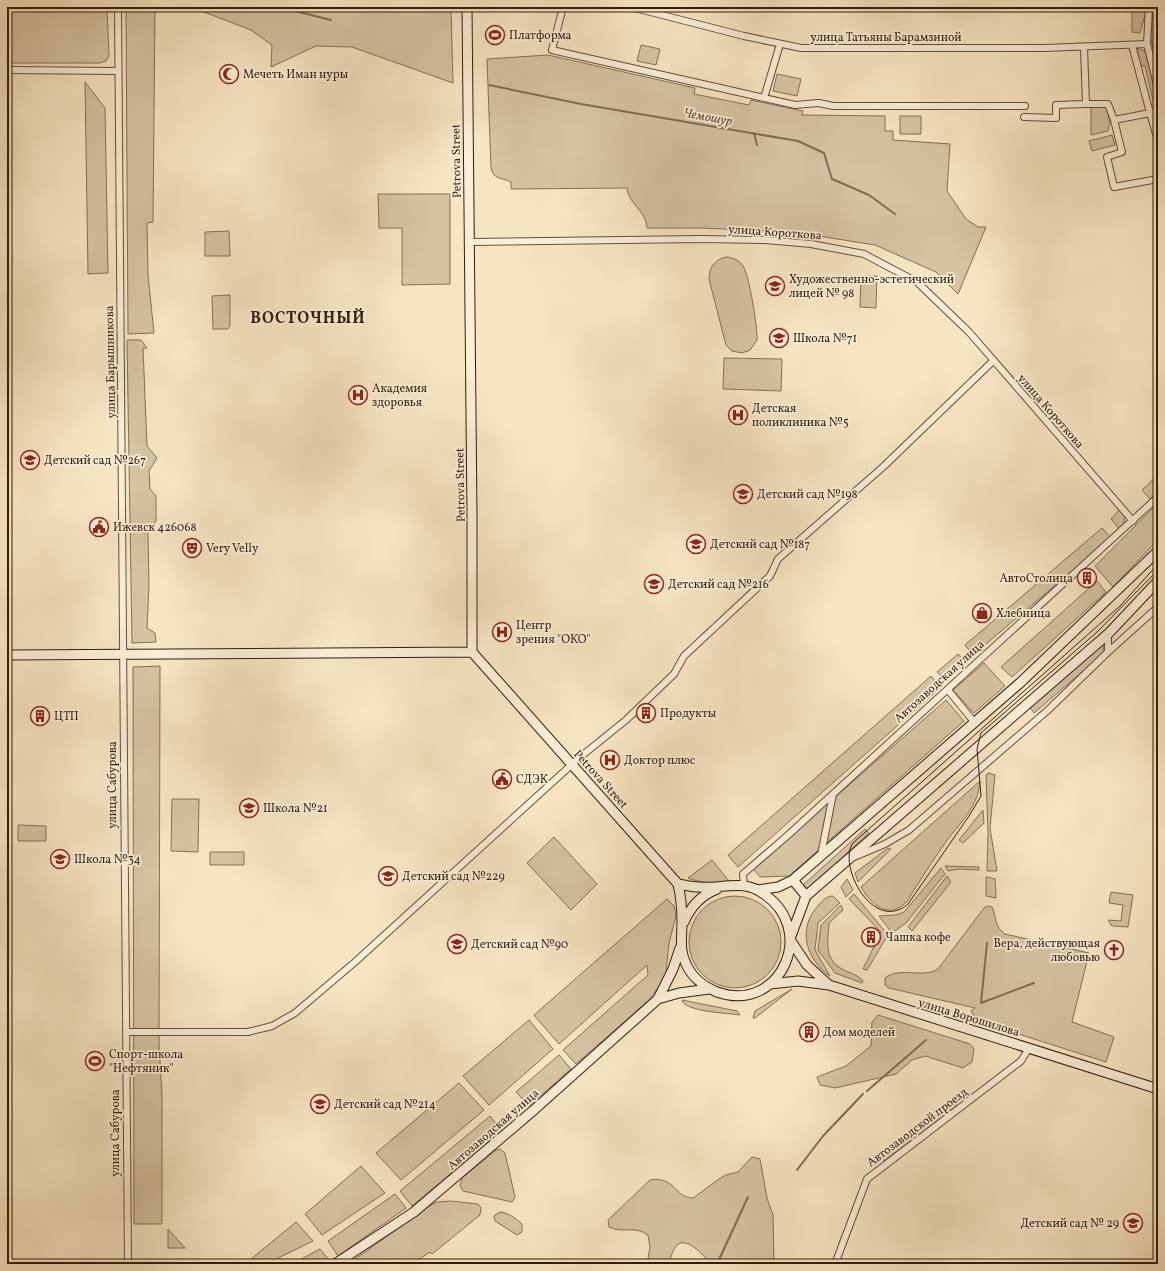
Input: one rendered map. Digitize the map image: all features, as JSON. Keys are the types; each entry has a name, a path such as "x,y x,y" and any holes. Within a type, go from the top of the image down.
{"main road":[{"name":"Petrova Street","path":"467,7 472,652 678,884"},
{"path":"757,890 778,887 793,880 1021,682 1158,550"},
{"path":"680,948 686,966 696,979 709,989 730,996 756,992 770,984 784,967 788,957 791,938 806,896 1108,634 1158,581"},
{"path":"7,655 472,652"},
{"path":"793,880 806,896"},
{"path":"658,999 673,969 680,948 682,905 678,884 699,887 744,886 757,890 771,898 782,910 791,938"},
{"path":"682,925 688,912 697,901 709,892 722,887"},
{"name":"улица Ворошилова","path":"791,938 808,965 829,985 1158,1089"},
{"path":"770,984 798,981 829,985"},
{"path":"658,999 680,993 709,989"},
{"name":"Автозаводская улица","path":"335,1264 414,1212 535,1110 658,999"}],"street":[{"name":"улица Барышникова","path":"118,7 124,654"},
{"path":"563,7 552,50 795,105 819,103 833,106 1025,106"},
{"name":"улица Татьяны Барамзиной","path":"631,7 801,48 1084,46 1147,44"},
{"path":"1150,7 1147,44 1158,88"},
{"path":"764,98 780,44"},
{"path":"1132,45 1158,141"},
{"path":"1084,46 1086,104"},
{"path":"7,70 118,71"},
{"path":"1024,117 1056,118 1056,105 1108,104 1114,120 1122,152 1107,157 1114,187 1158,178"},
{"path":"1114,120 1158,111"},
{"name":"улица Короткова","path":"470,242 700,239 765,240 812,244 864,254 917,282 969,332 1134,520"},
{"path":"126,1032 248,1032 272,1026 295,1014 355,962 572,765 626,720 674,674 684,656 770,576 778,559 883,467 993,361"},
{"name":"Автозаводская улица","path":"744,886 743,874 948,690 1158,497"},
{"path":"845,861 885,844 908,830 1047,711 1108,652 1158,607"},
{"path":"1108,634 1108,652"},
{"name":"улица Сабурова","path":"124,654 128,1264"},
{"path":"948,690 975,723"},
{"path":"821,855 833,794"},
{"name":"Автозаводской проезд","path":"836,1264 868,1179 1021,1061 1029,1048"}],"shaded area":[{"path":"7,7 107,7 109,56 106,61 100,63 7,63"},
{"path":"126,7 155,7 153,222 147,223 148,275 154,333 128,334"},
{"path":"191,7 451,7 453,83 352,47 316,46 271,67 272,45 251,30"},
{"path":"1132,7 1147,7 1140,33 1132,32"},
{"path":"1158,7 1158,73 1151,39 1153,8"},
{"path":"641,45 660,49 656,65 637,61"},
{"path":"1137,48 1145,51 1158,104 1158,122 1145,66 1140,66"},
{"path":"548,55 695,88 694,94 749,105 751,100 803,111 802,115 885,116 885,131 893,131 893,140 950,144 947,191 966,219 978,227 986,227 958,294 936,272 875,245 793,232 700,228 647,228 644,217 628,194 627,188 511,189 511,182 498,178 494,175 491,168 487,59"},
{"path":"777,74 801,79 797,96 773,91"},
{"path":"85,82 105,108 108,273 88,274"},
{"path":"1091,106 1106,107 1110,122 1108,131 1091,135"},
{"path":"900,116 921,116 921,134 900,134"},
{"path":"1112,135 1115,145 1092,151 1089,141"},
{"path":"378,194 450,194 450,284 402,285 402,228 379,228"},
{"path":"229,231 230,256 205,256 205,232"},
{"path":"727,257 740,262 743,266 748,279 755,314 757,340 750,350 742,353 732,351 726,345 709,279 710,271 714,264"},
{"path":"861,276 877,276 876,308 860,307"},
{"path":"230,295 230,325 228,329 213,329 212,296"},
{"path":"127,340 141,340 147,348 143,348 147,446 157,458 149,471 150,489 156,496 156,521 148,533 149,586 147,628 155,633 156,642 132,643"},
{"path":"724,358 782,359 781,391 723,389"},
{"path":"1158,475 1158,491 1150,499 1142,490"},
{"path":"1158,503 1158,536 1153,545 1113,587 1095,566"},
{"path":"1119,510 1125,517 1123,527 1119,529 1111,519"},
{"path":"1102,528 1111,538 973,655 965,645"},
{"path":"1097,581 1106,592 1012,677 1001,667"},
{"path":"1103,644 1104,653 1034,713 1030,707"},
{"path":"958,654 966,663 945,681 937,672"},
{"path":"984,663 1005,686 974,713 953,690"},
{"path":"160,666 159,1046 162,1095 162,1224 134,1224 133,667"},
{"path":"931,676 941,687 738,867 728,855"},
{"path":"946,700 964,721 789,876 760,877 753,869"},
{"path":"988,773 995,775 990,828 997,871 987,871 988,832 986,775"},
{"path":"980,781 975,800 971,808 939,852 908,900 895,910 888,910 876,905 870,900 861,887"},
{"path":"172,799 199,799 198,852 171,851"},
{"path":"983,810 984,823 963,843 959,840"},
{"path":"18,825 46,826 46,841 18,841"},
{"path":"865,829 869,833 807,890 802,886"},
{"path":"554,837 597,884 571,910 527,863"},
{"path":"888,848 891,849 858,882 855,873"},
{"path":"210,852 244,852 244,865 210,865"},
{"path":"712,860 729,881 708,882 688,878"},
{"path":"945,866 979,867 979,870 960,869 948,871"},
{"path":"941,868 945,874 906,923 892,933 879,916 896,915 904,912"},
{"path":"947,876 951,882 912,931 908,927"},
{"path":"986,877 995,879 996,898 986,896"},
{"path":"847,879 853,890 846,897 841,887"},
{"path":"1111,892 1133,895 1128,927 1112,926 1108,920 1121,921 1123,905 1109,903"},
{"path":"854,894 888,935 867,970 863,969 881,932 849,899"},
{"path":"735,896 752,900 767,910 777,925 781,942 777,959 767,974 752,984 735,988 718,984 703,974 693,959 689,942 693,925 703,910 718,900"},
{"path":"833,896 840,903 818,923 815,950 830,976 815,961 810,953 806,934 812,915 824,899"},
{"path":"667,899 674,906 676,916 669,943 666,972 663,981 649,1000 576,1064 563,1050 648,975 647,965 559,1044 534,1015"},
{"path":"841,905 843,910 829,923 828,950 837,966 859,977 863,981 862,983 835,973 818,950 821,925"},
{"path":"988,906 992,907 997,925 1005,934 1089,953 1072,1022 1114,1037 1106,1062 978,1021 971,1011 975,1008 889,988 885,985 885,978 891,975 898,973 925,973 938,969 984,908"},
{"path":"792,989 755,1018 753,1018 755,1011"},
{"path":"682,1000 737,1011 740,1015 717,1013 691,1007 685,1004"},
{"path":"878,1015 970,1044 974,1049 972,1062 963,1068 925,1056 912,1060 896,1074 835,1088 820,1085 817,1077 846,1066 871,1046 872,1022"},
{"path":"529,1020 553,1049 489,1105 463,1076"},
{"path":"559,1055 571,1069 529,1106 516,1092"},
{"path":"459,1083 484,1110 401,1180 376,1153"},
{"path":"954,1102 957,1106 884,1161 881,1157"},
{"path":"490,1116 502,1131 412,1206 400,1191"},
{"path":"500,1149 505,1153 515,1197 512,1202 463,1191 460,1186 462,1178 496,1150"},
{"path":"752,1157 760,1159 767,1198 773,1215 774,1264 710,1264 695,1248 689,1244 680,1243 672,1253 669,1264 647,1264 650,1247 648,1235 643,1232 619,1230 609,1227 608,1220 650,1180 665,1181 686,1197 693,1198 719,1179 726,1175 738,1172"},
{"path":"361,1166 385,1193 322,1235 305,1214"},
{"path":"395,1194 406,1208 338,1256 328,1241"},
{"path":"451,1201 478,1204 481,1208 480,1215 432,1254 430,1252 412,1264 348,1264 431,1205 437,1202"},
{"path":"500,1212 509,1214 520,1222 522,1224 522,1232 517,1235 495,1221 494,1216"},
{"path":"296,1222 313,1241 266,1264 245,1264"},
{"path":"168,1229 185,1248 168,1248"},
{"path":"320,1249 330,1261 324,1264 292,1264"}],"waterway":[{"name":"Чемошур","path":"279,7 331,20"},
{"name":"Чемошур","path":"489,85 581,104 798,141 824,153 832,179 869,195 895,214"},
{"path":"754,133 757,145"},
{"path":"987,943 981,1003 1034,983"},
{"path":"867,1091 926,1040"},
{"path":"797,1170 823,1136 863,1094"},
{"path":"717,1264 748,1197"}],"tram line":[{"path":"1158,564 1120,606 853,843 849,853 850,866 854,880 861,893 871,904 882,910 895,911 908,904 969,816 981,796 977,749 981,733 1097,632 1158,570"}],"place":[{"name":"Платформа","path":"495,35"},
{"name":"Мечеть Иман нуры","path":"229,74"},
{"name":"Художественно-эстетический лицей № 98","path":"775,286"},
{"name":"Школа №71","path":"779,338"},
{"name":"Академия здоровья","path":"358,395"},
{"name":"Детская поликлиника №5","path":"738,415"},
{"name":"Детский сад №267","path":"30,460"},
{"name":"Детский сад №198","path":"743,494"},
{"name":"Ижевск 426068","path":"99,527"},
{"name":"Детский сад №187","path":"696,544"},
{"name":"Very Velly","path":"192,548"},
{"name":"АвтоСтолица","path":"1087,578"},
{"name":"Детский сад №216","path":"654,584"},
{"name":"Хлебница","path":"982,613"},
{"name":"Центр зрения \"ОКО\"","path":"502,632"},
{"name":"Продукты","path":"646,713"},
{"name":"ЦТП","path":"40,716"},
{"name":"Доктор плюс","path":"610,760"},
{"name":"СДЭК","path":"502,779"},
{"name":"Школа №21","path":"249,808"},
{"name":"Школа №34","path":"60,859"},
{"name":"Детский сад №229","path":"388,876"},
{"name":"Чашка кофе","path":"871,937"},
{"name":"Детский сад №90","path":"457,944"},
{"name":"Вера, действующая любовью","path":"1114,950"},
{"name":"Дом моделей","path":"809,1032"},
{"name":"Спорт-школа \"Нефтяник\"","path":"95,1061"},
{"name":"Детский сад №214","path":"320,1104"},
{"name":"Детский сад № 29","path":"1133,1223"}],"district":[{"name":"ВОСТОЧНЫЙ","path":"308,317"}]}
